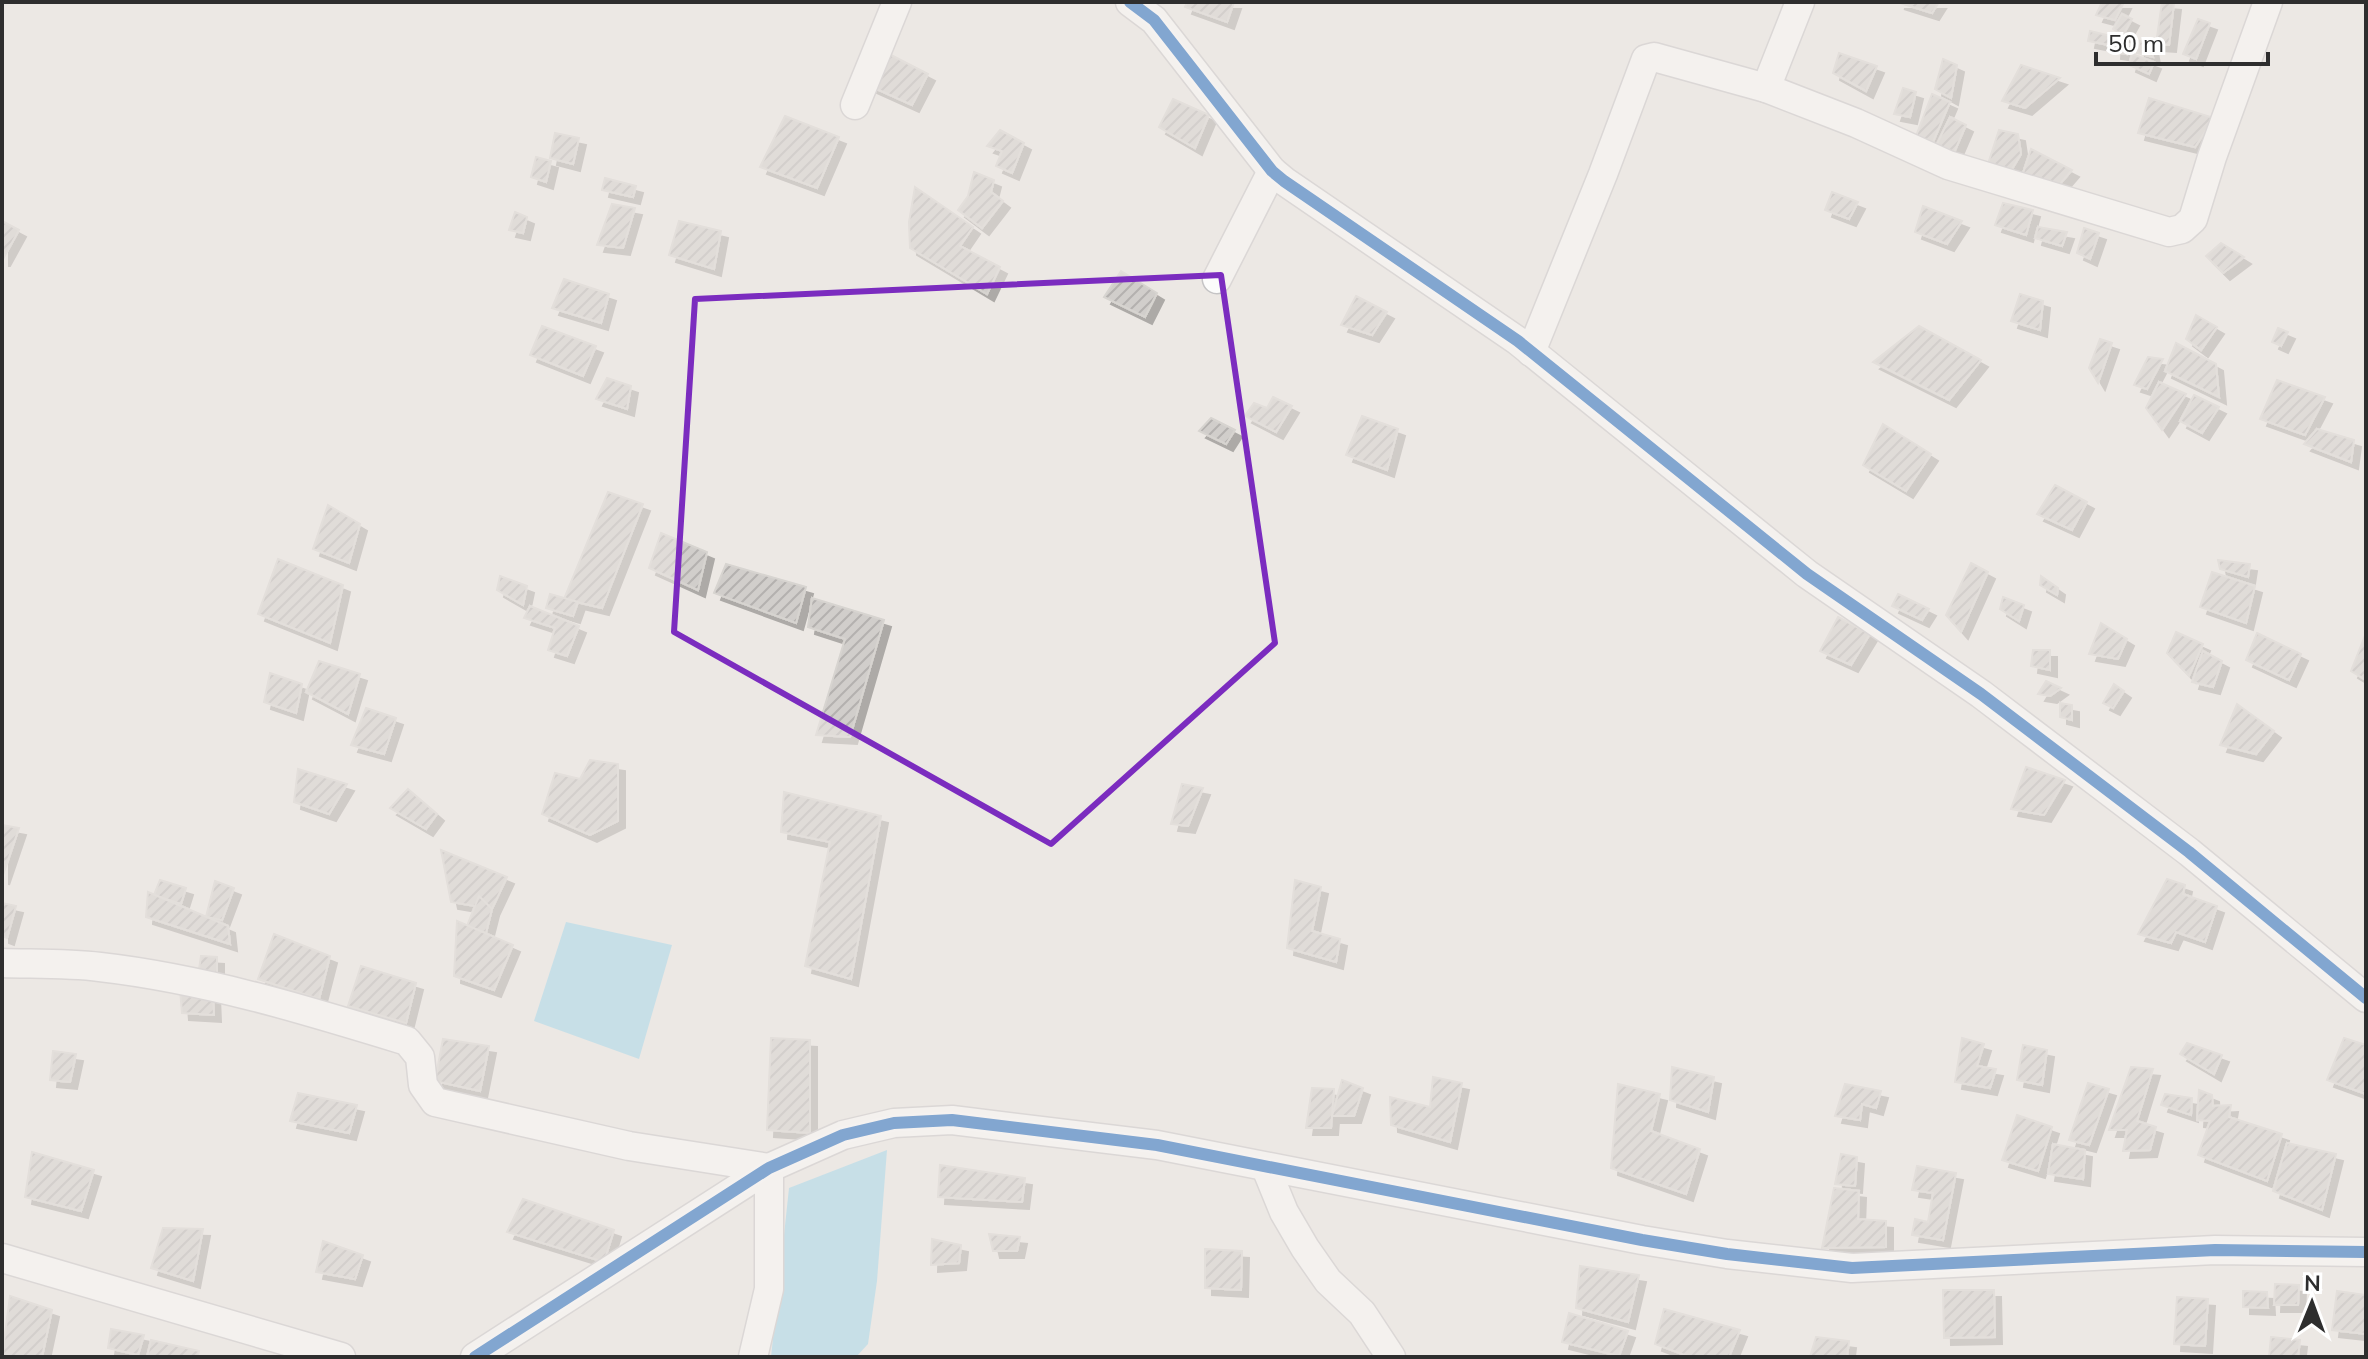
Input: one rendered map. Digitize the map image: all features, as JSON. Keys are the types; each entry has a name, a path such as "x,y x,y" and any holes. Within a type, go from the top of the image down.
{"street":[{"path":"855,105 897,2"},
{"path":"1130,2 1158,11 1272,171 1531,352 1807,574 1981,694 2189,852 2366,998"},
{"path":"1766,88 1800,2"},
{"path":"1531,352 1646,59 1654,57 1766,88 1856,123 1948,165 2169,232 2182,229 2193,219 2268,2"},
{"path":"1217,279 1272,171"},
{"path":"2,963 97,966 185,980 267,998 407,1041 420,1057 423,1085 435,1102 629,1146 769,1168"},
{"path":"475,1357 769,1168 843,1135 894,1123 952,1120 1157,1145 1642,1240 1727,1254 1852,1268 2215,1250 2366,1252"},
{"path":"753,1357 769,1289 769,1168"},
{"path":"1266,1168 1284,1212 1305,1248 1328,1281 1362,1313 1391,1357"},
{"path":"2,1258 341,1357"}],"highlighted area":[{"path":"1221,275 1275,643 1051,844 674,632 695,299"}],"water":[{"path":"566,922 672,945 639,1059 534,1021"},
{"path":"887,1150 877,1281 868,1344 856,1357 771,1357 789,1188"}],"building":[{"path":"1187,2 1234,2 1227,22 1185,7"},
{"path":"1897,2 1939,2 1932,13"},
{"path":"2102,2 2124,2 2115,20 2096,15"},
{"path":"2162,2 2174,3 2169,45 2156,44"},
{"path":"2122,14 2132,19 2123,35 2113,29"},
{"path":"2198,19 2210,23 2196,59 2183,54"},
{"path":"2090,31 2111,36 2109,45 2088,41"},
{"path":"2115,40 2127,41 2127,54 2114,52"},
{"path":"2140,41 2151,46 2153,57 2137,53"},
{"path":"1839,53 1877,66 1866,91 1833,73"},
{"path":"889,54 928,74 912,105 870,86"},
{"path":"2132,54 2154,62 2149,74 2129,65"},
{"path":"1943,59 1957,65 1951,98 1935,89"},
{"path":"2021,65 2060,78 2025,108 2002,101"},
{"path":"1903,88 1916,92 1910,117 1894,114"},
{"path":"1932,94 1950,102 1930,149 1913,144"},
{"path":"2149,98 2214,118 2195,147 2138,133"},
{"path":"1173,99 1209,115 1195,148 1159,127"},
{"path":"785,116 839,137 817,188 760,167"},
{"path":"1950,117 1966,125 1953,155 1936,146"},
{"path":"1000,130 1024,143 1012,173 996,166 1002,151 987,146"},
{"path":"1999,130 2018,134 2021,154 2009,174 1987,167"},
{"path":"555,133 579,138 573,164 550,158"},
{"path":"2031,149 2072,170 2053,192 2021,179"},
{"path":"536,157 551,161 546,182 531,177"},
{"path":"974,172 994,180 991,192 1003,201 982,228 958,210 968,196"},
{"path":"605,178 636,186 633,197 602,190"},
{"path":"915,187 973,227 960,246 1000,267 987,294 910,248 909,222"},
{"path":"1832,192 1858,202 1849,219 1825,210"},
{"path":"2003,203 2033,210 2026,235 1995,225"},
{"path":"612,204 635,208 623,248 597,245"},
{"path":"1923,206 1962,221 1947,244 1915,232"},
{"path":"515,212 527,217 523,233 509,230"},
{"path":"2,221 19,230 3,259 2,259"},
{"path":"679,221 721,231 714,269 669,255"},
{"path":"2038,227 2067,232 2062,246 2035,238"},
{"path":"2084,228 2099,233 2090,259 2077,253"},
{"path":"2221,243 2244,257 2223,273 2206,256"},
{"path":"1121,271 1157,293 1145,317 1104,297"},
{"path":"564,279 609,294 601,323 552,308"},
{"path":"2020,294 2043,301 2040,330 2011,321"},
{"path":"1356,296 1387,312 1372,335 1341,325"},
{"path":"2196,315 2217,327 2201,350 2186,339"},
{"path":"542,326 596,346 583,376 530,355"},
{"path":"1919,326 1981,360 1949,400 1873,362"},
{"path":"2278,328 2288,332 2281,346 2272,342"},
{"path":"2100,339 2112,343 2098,383 2089,368"},
{"path":"2176,343 2216,364 2219,397 2165,371"},
{"path":"2148,357 2163,359 2147,389 2134,385"},
{"path":"607,378 631,386 627,409 596,399"},
{"path":"2277,380 2325,397 2305,435 2260,419"},
{"path":"2159,382 2186,394 2162,430 2146,408"},
{"path":"2194,395 2219,407 2202,433 2180,421"},
{"path":"1273,397 1292,406 1276,432 1245,416 1254,403 1267,408"},
{"path":"1362,416 1398,429 1387,470 1346,455"},
{"path":"1211,418 1235,430 1226,444 1199,431"},
{"path":"1883,424 1931,454 1906,491 1863,465"},
{"path":"2317,429 2354,440 2351,462 2304,444"},
{"path":"2055,485 2087,502 2072,530 2037,514"},
{"path":"608,492 643,504 602,608 564,599"},
{"path":"328,505 360,524 349,563 313,549"},
{"path":"661,533 707,552 698,590 649,568"},
{"path":"278,559 343,585 330,643 258,614"},
{"path":"2218,560 2250,564 2248,577 2220,569"},
{"path":"1971,563 1988,572 1961,632 1946,615"},
{"path":"726,564 806,587 796,623 714,593"},
{"path":"2212,572 2255,586 2246,623 2200,607"},
{"path":"500,576 527,586 523,605 497,590"},
{"path":"2041,576 2058,588 2057,595 2040,585"},
{"path":"550,594 578,602 573,616 546,608"},
{"path":"1898,594 1929,609 1922,620 1892,606"},
{"path":"2003,597 2024,605 2019,621 2000,609"},
{"path":"812,598 884,620 850,737 816,735 845,639 808,627"},
{"path":"530,606 579,626 567,656 548,650 555,628 524,618"},
{"path":"1838,617 1870,634 1851,665 1820,651"},
{"path":"2101,623 2127,639 2118,659 2089,654"},
{"path":"2176,632 2203,644 2189,676 2167,653"},
{"path":"2257,633 2301,654 2289,680 2246,660"},
{"path":"2366,633 2366,680 2351,671"},
{"path":"2033,650 2050,650 2050,670 2031,666"},
{"path":"2203,651 2222,661 2213,687 2192,682"},
{"path":"319,661 360,674 348,714 306,692"},
{"path":"270,673 302,684 296,713 264,702"},
{"path":"2046,681 2061,688 2050,696 2038,694"},
{"path":"2114,684 2124,691 2113,708 2103,703"},
{"path":"2060,703 2072,705 2072,720 2060,717"},
{"path":"2237,704 2274,731 2256,754 2220,745"},
{"path":"366,708 396,718 384,754 351,745"},
{"path":"590,760 618,764 618,821 590,835 542,814 555,773 580,779"},
{"path":"2026,767 2065,780 2044,815 2011,809"},
{"path":"298,769 347,784 329,814 294,802"},
{"path":"1182,784 1203,788 1188,826 1171,824"},
{"path":"408,789 437,814 426,829 390,808"},
{"path":"784,792 881,816 851,979 805,966 830,842 781,832"},
{"path":"2,825 19,828 2,878"},
{"path":"441,850 507,877 492,909 451,902"},
{"path":"2167,879 2185,885 2183,894 2217,906 2205,942 2176,932 2171,943 2138,934"},
{"path":"160,880 186,888 181,904 154,895"},
{"path":"1295,880 1321,887 1312,931 1340,939 1336,962 1287,948"},
{"path":"215,881 234,888 222,920 206,917"},
{"path":"148,892 228,926 230,944 146,917"},
{"path":"479,896 492,909 486,933 467,926"},
{"path":"2,903 16,906 7,938 2,936"},
{"path":"457,921 513,945 494,990 454,976"},
{"path":"274,934 330,956 319,999 258,979"},
{"path":"201,956 217,957 217,979 198,976"},
{"path":"361,966 416,983 406,1023 348,1006"},
{"path":"180,989 213,992 214,1015 182,1013"},
{"path":"771,1038 810,1040 810,1133 767,1130"},
{"path":"1962,1038 1984,1044 1977,1066 1996,1069 1990,1088 1955,1082"},
{"path":"2344,1038 2366,1045 2366,1094 2327,1080"},
{"path":"443,1039 489,1046 480,1091 435,1081"},
{"path":"2187,1043 2222,1055 2214,1074 2180,1054"},
{"path":"2023,1045 2047,1050 2042,1085 2017,1080"},
{"path":"53,1051 76,1054 70,1082 50,1080"},
{"path":"1672,1067 1714,1077 1708,1112 1670,1100"},
{"path":"2131,1067 2153,1069 2137,1121 2156,1127 2150,1150 2123,1151 2127,1130 2109,1130"},
{"path":"1433,1077 1462,1083 1450,1142 1391,1125 1390,1097 1430,1107"},
{"path":"1342,1080 1363,1088 1354,1116 1332,1116"},
{"path":"2088,1083 2109,1089 2089,1145 2069,1140"},
{"path":"1618,1084 1660,1094 1651,1131 1700,1149 1686,1194 1611,1168"},
{"path":"1845,1084 1881,1091 1876,1108 1862,1104 1860,1120 1835,1116"},
{"path":"1312,1088 1334,1089 1331,1128 1306,1128"},
{"path":"2199,1090 2212,1095 2213,1106 2231,1105 2229,1117 2282,1134 2267,1181 2198,1155 2210,1121 2197,1120"},
{"path":"298,1093 357,1105 349,1133 290,1121"},
{"path":"2165,1094 2192,1098 2191,1115 2161,1105"},
{"path":"2017,1115 2052,1127 2038,1171 2002,1160"},
{"path":"2287,1143 2336,1154 2322,1210 2273,1191"},
{"path":"2053,1144 2085,1150 2083,1179 2048,1174"},
{"path":"32,1152 94,1170 81,1211 25,1197"},
{"path":"1841,1154 1857,1157 1855,1186 1835,1184"},
{"path":"940,1165 1025,1178 1022,1202 938,1197"},
{"path":"1917,1166 1956,1173 1943,1240 1912,1235 1915,1219 1928,1222 1933,1193 1912,1190"},
{"path":"1834,1188 1859,1191 1858,1219 1886,1221 1886,1247 1822,1248"},
{"path":"523,1199 614,1230 604,1262 507,1232"},
{"path":"163,1228 203,1229 193,1281 151,1268"},
{"path":"989,1234 1020,1237 1017,1251 993,1251"},
{"path":"932,1239 961,1245 959,1263 931,1265"},
{"path":"323,1241 363,1255 355,1279 316,1272"},
{"path":"1205,1249 1242,1251 1241,1290 1205,1288"},
{"path":"1580,1266 1639,1275 1628,1322 1576,1308"},
{"path":"2275,1284 2299,1285 2298,1305 2274,1305"},
{"path":"1943,1290 1994,1290 1995,1337 1944,1338"},
{"path":"2243,1291 2267,1292 2268,1308 2243,1307"},
{"path":"2337,1291 2366,1295 2366,1334 2332,1330"},
{"path":"10,1296 52,1310 42,1357 2,1357"},
{"path":"2177,1297 2208,1299 2205,1346 2174,1344"},
{"path":"1664,1309 1740,1330 1729,1357 1690,1357 1655,1344"},
{"path":"1569,1313 1628,1331 1619,1356 1562,1342"},
{"path":"111,1329 144,1335 138,1355 108,1348"},
{"path":"1816,1337 1849,1341 1847,1357 1810,1357"},
{"path":"2271,1337 2300,1340 2298,1357 2269,1357"},
{"path":"151,1340 199,1351 198,1357 147,1357"}],"cycle path":[{"path":"1130,2 1154,20 1272,171 1284,181 1518,341 1807,574 1981,694 2189,852 2366,998"},
{"path":"475,1357 769,1168 843,1135 894,1123 952,1120 1157,1145 1642,1240 1727,1254 1852,1268 2215,1250 2366,1252"}]}
